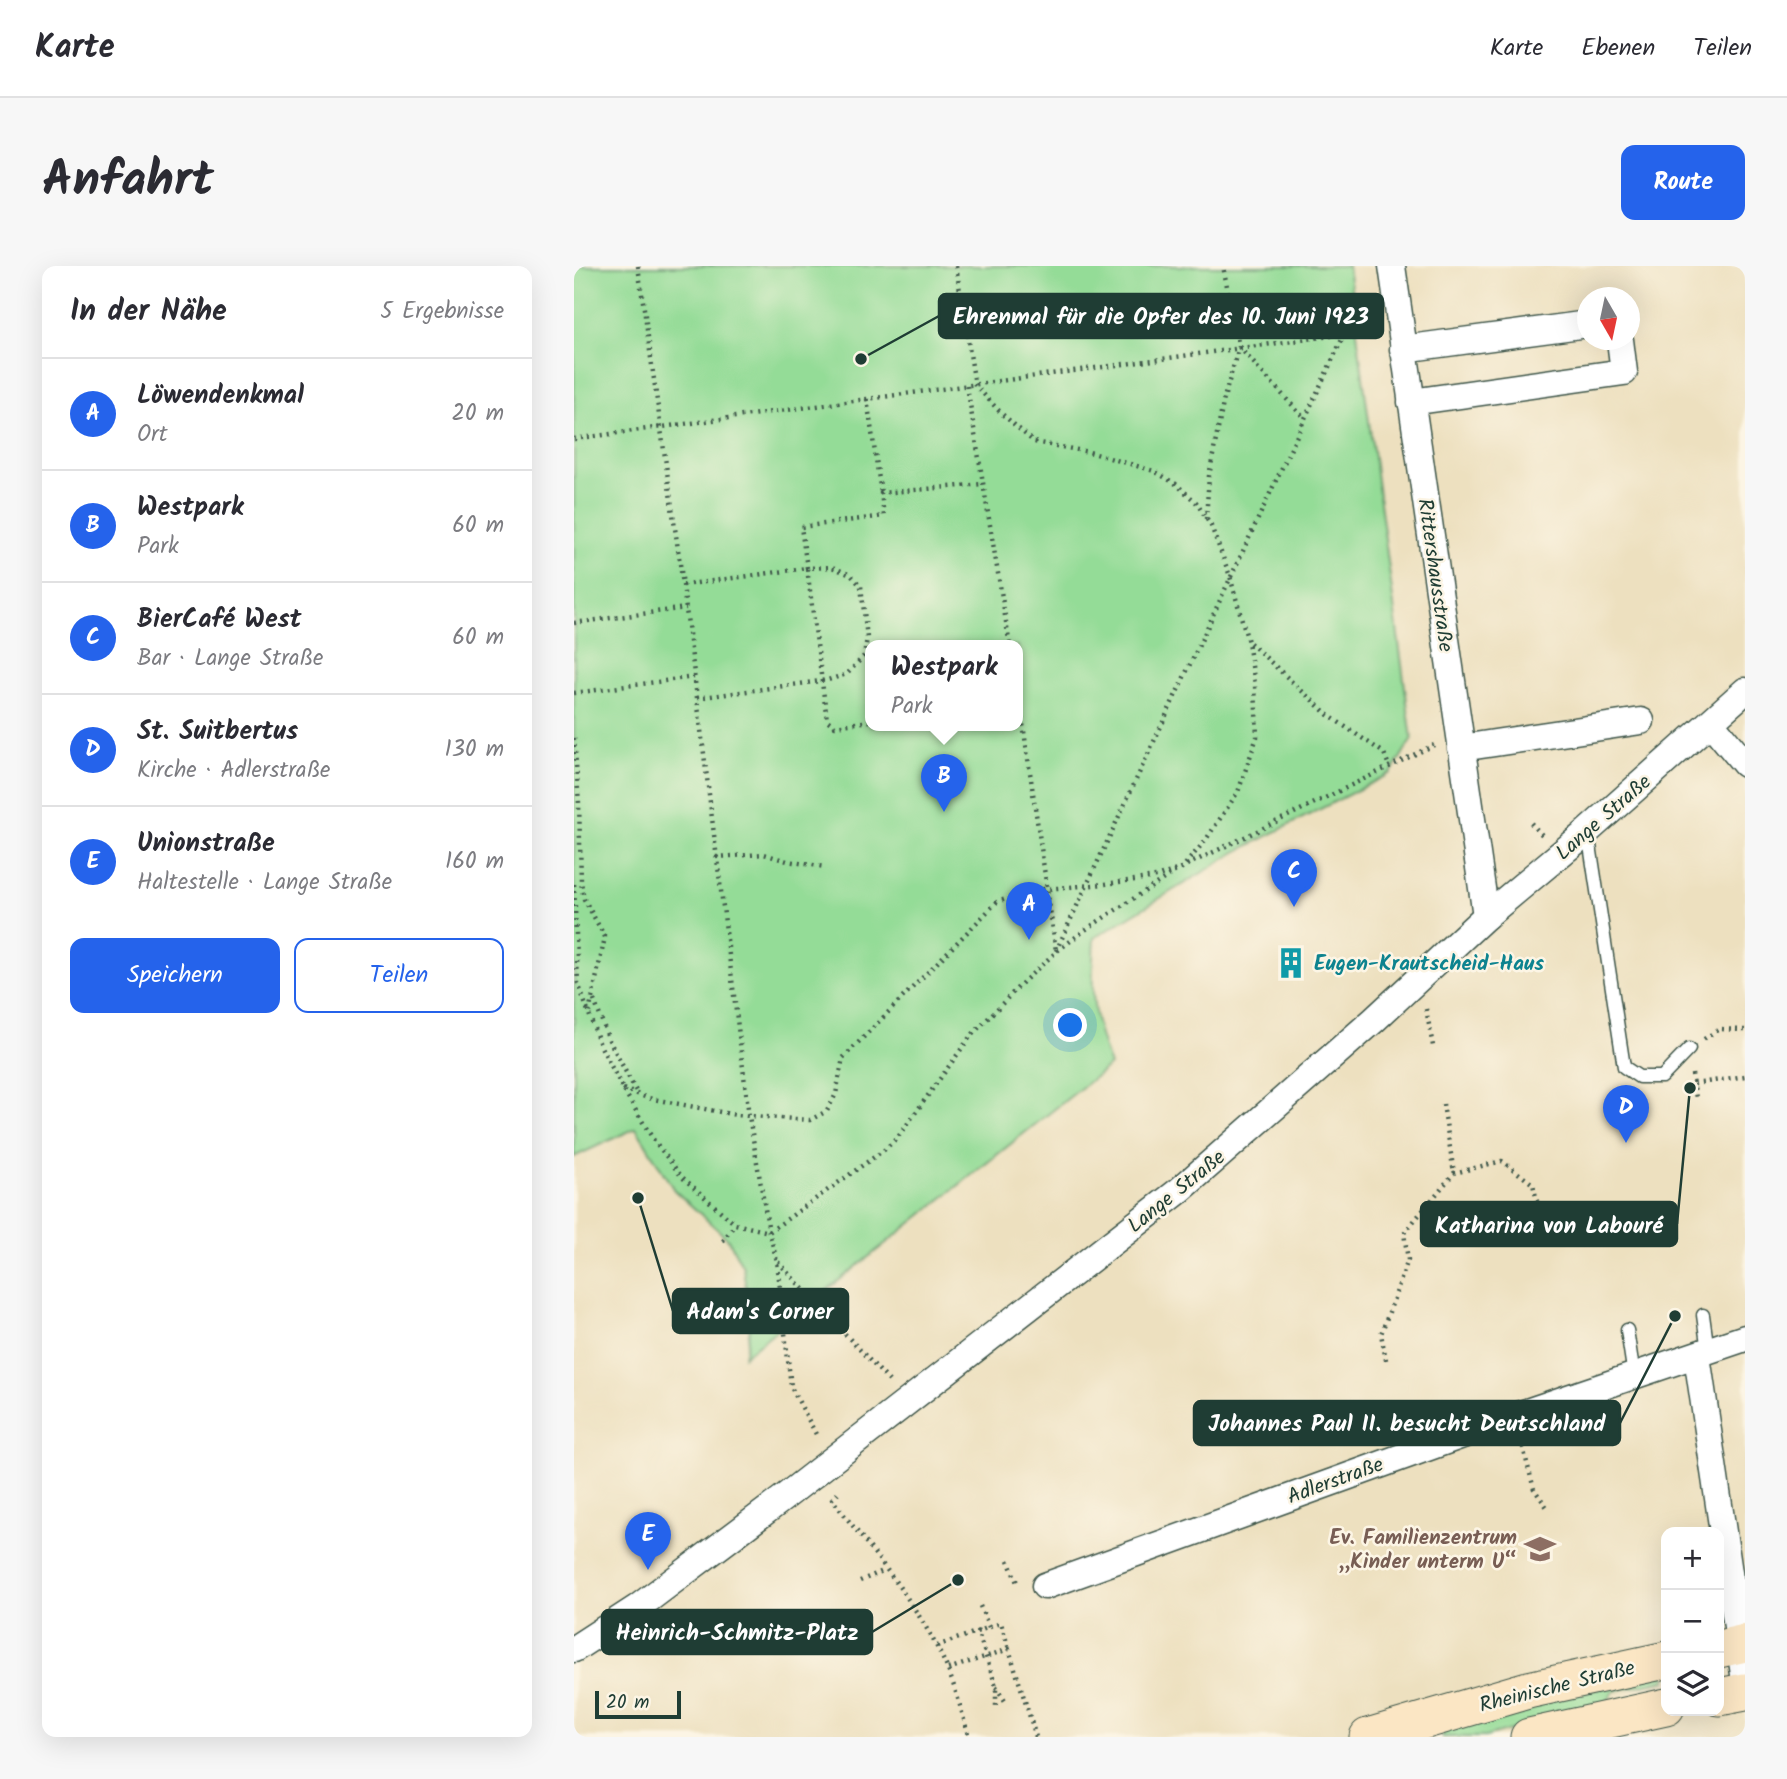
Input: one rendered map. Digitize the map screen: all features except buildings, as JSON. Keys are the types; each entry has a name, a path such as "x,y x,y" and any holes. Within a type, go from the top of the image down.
{"main road":[{"name":"Rheinische Straße","path":"1368,1737 1528,1690 1661,1661"},
{"path":"1724,1696 1745,1692"},
{"name":"Rheinische Straße","path":"1535,1736 1661,1708"}],"street":[{"name":"Rittershausstraße","path":"1392,266 1486,916"},
{"path":"1401,338 1577,325"},
{"path":"1410,402 1624,372 1621,350"},
{"name":"Lange Straße","path":"574,1649 637,1608 909,1402 1180,1190 1374,1020 1486,916 1588,831 1745,691"},
{"path":"1460,740 1641,721"},
{"path":"1711,723 1745,764"},
{"name":"Adlerstraße","path":"1033,1590 1515,1416 1745,1338"},
{"path":"1703,1353 1734,1646 1745,1681"}],"lane":[{"path":"1588,831 1624,1067 1639,1077 1662,1077 1689,1049"},
{"path":"1703,1315 1703,1353"},
{"path":"1627,1330 1634,1376"}],"path":[{"path":"638,266 683,585 749,1116 769,1231 777,1261 791,1387 845,1486 832,1499 916,1611 937,1646 969,1737"},
{"path":"623,1089 699,1108 749,1116 810,1120 827,1111 836,1094 843,1058 997,902 1033,890 1156,877 1182,868 1205,841 1238,792 1257,737 1255,684 1248,642 1230,576 1206,519 1196,502 1176,484 1154,471 1088,452 1034,442 1015,427 975,385 956,266"},
{"path":"1206,519 1209,476 1224,398 1239,347 1223,266"},
{"path":"574,439 1344,334 1401,338"},
{"path":"1056,952 1344,334"},
{"path":"1239,347 1304,418"},
{"path":"967,386 1009,640"},
{"path":"865,723 835,726 827,720 801,527 884,516 867,399"},
{"path":"881,493 983,484"},
{"path":"683,585 832,567 851,575 861,586 867,640"},
{"path":"574,623 685,608"},
{"path":"1248,642 1328,715 1384,753 1389,766"},
{"path":"697,698 822,681 848,674 864,656 865,650"},
{"path":"574,694 694,677"},
{"path":"1022,731 1056,952"},
{"path":"574,738 584,898"},
{"path":"574,883 578,983 600,1045 623,1089 653,1139 682,1177 734,1224 769,1231 884,1150 898,1137 970,1037 1023,982 1085,930 1182,868 1389,766 1460,740"},
{"path":"716,857 764,854 825,867"},
{"path":"574,883 605,937 589,1013"},
{"path":"593,997 609,1040 637,1094"},
{"path":"1689,1049 1719,1029 1745,1030"},
{"path":"1694,1084 1745,1076"},
{"path":"1443,1104 1454,1173"},
{"path":"1386,1360 1381,1334 1408,1260 1404,1233 1454,1173 1502,1161 1533,1184 1540,1214 1530,1230"},
{"path":"1540,1214 1582,1231"},
{"path":"723,1241 734,1224"},
{"path":"777,1261 909,1402"},
{"path":"1515,1416 1534,1489 1549,1510"},
{"path":"1008,1560 1033,1590"},
{"path":"860,1581 885,1570"},
{"path":"981,1606 989,1627"},
{"path":"937,1646 1001,1623 1036,1737"},
{"path":"977,1630 996,1686 1007,1704"},
{"path":"947,1669 1009,1649"},
{"path":"996,1686 996,1708"}],"green space":[{"path":"574,266 1348,266 1412,739 1391,773 1238,851 1094,938 1094,1003 1099,1032 1110,1065 744,1356 751,1324 743,1267 728,1239 674,1190 636,1128 574,1157"},
{"path":"1661,1673 1661,1681 1614,1691 1606,1704 1485,1737 1443,1737 1440,1728"}],"place":[{"name":"Ehrenmal für die Opfer des 10. Juni 1923","path":"861,359"},
{"name":"Westpark","path":"944,812"},
{"name":"BierCafé West","path":"1294,907"},
{"name":"Löwendenkmal","path":"1029,940"},
{"name":"Eugen-Krautscheid-Haus","path":"1291,963"},
{"name":"Katharina von Labouré","path":"1690,1088"},
{"name":"St. Suitbertus","path":"1626,1143"},
{"name":"Adam's Corner","path":"638,1198"},
{"name":"Johannes Paul II. besucht Deutschland","path":"1675,1316"},
{"name":"Ev. Familienzentrum „Kinder unterm U“","path":"1540,1549"},
{"name":"Unionstraße","path":"648,1570"},
{"name":"Heinrich-Schmitz-Platz","path":"958,1580"}]}
